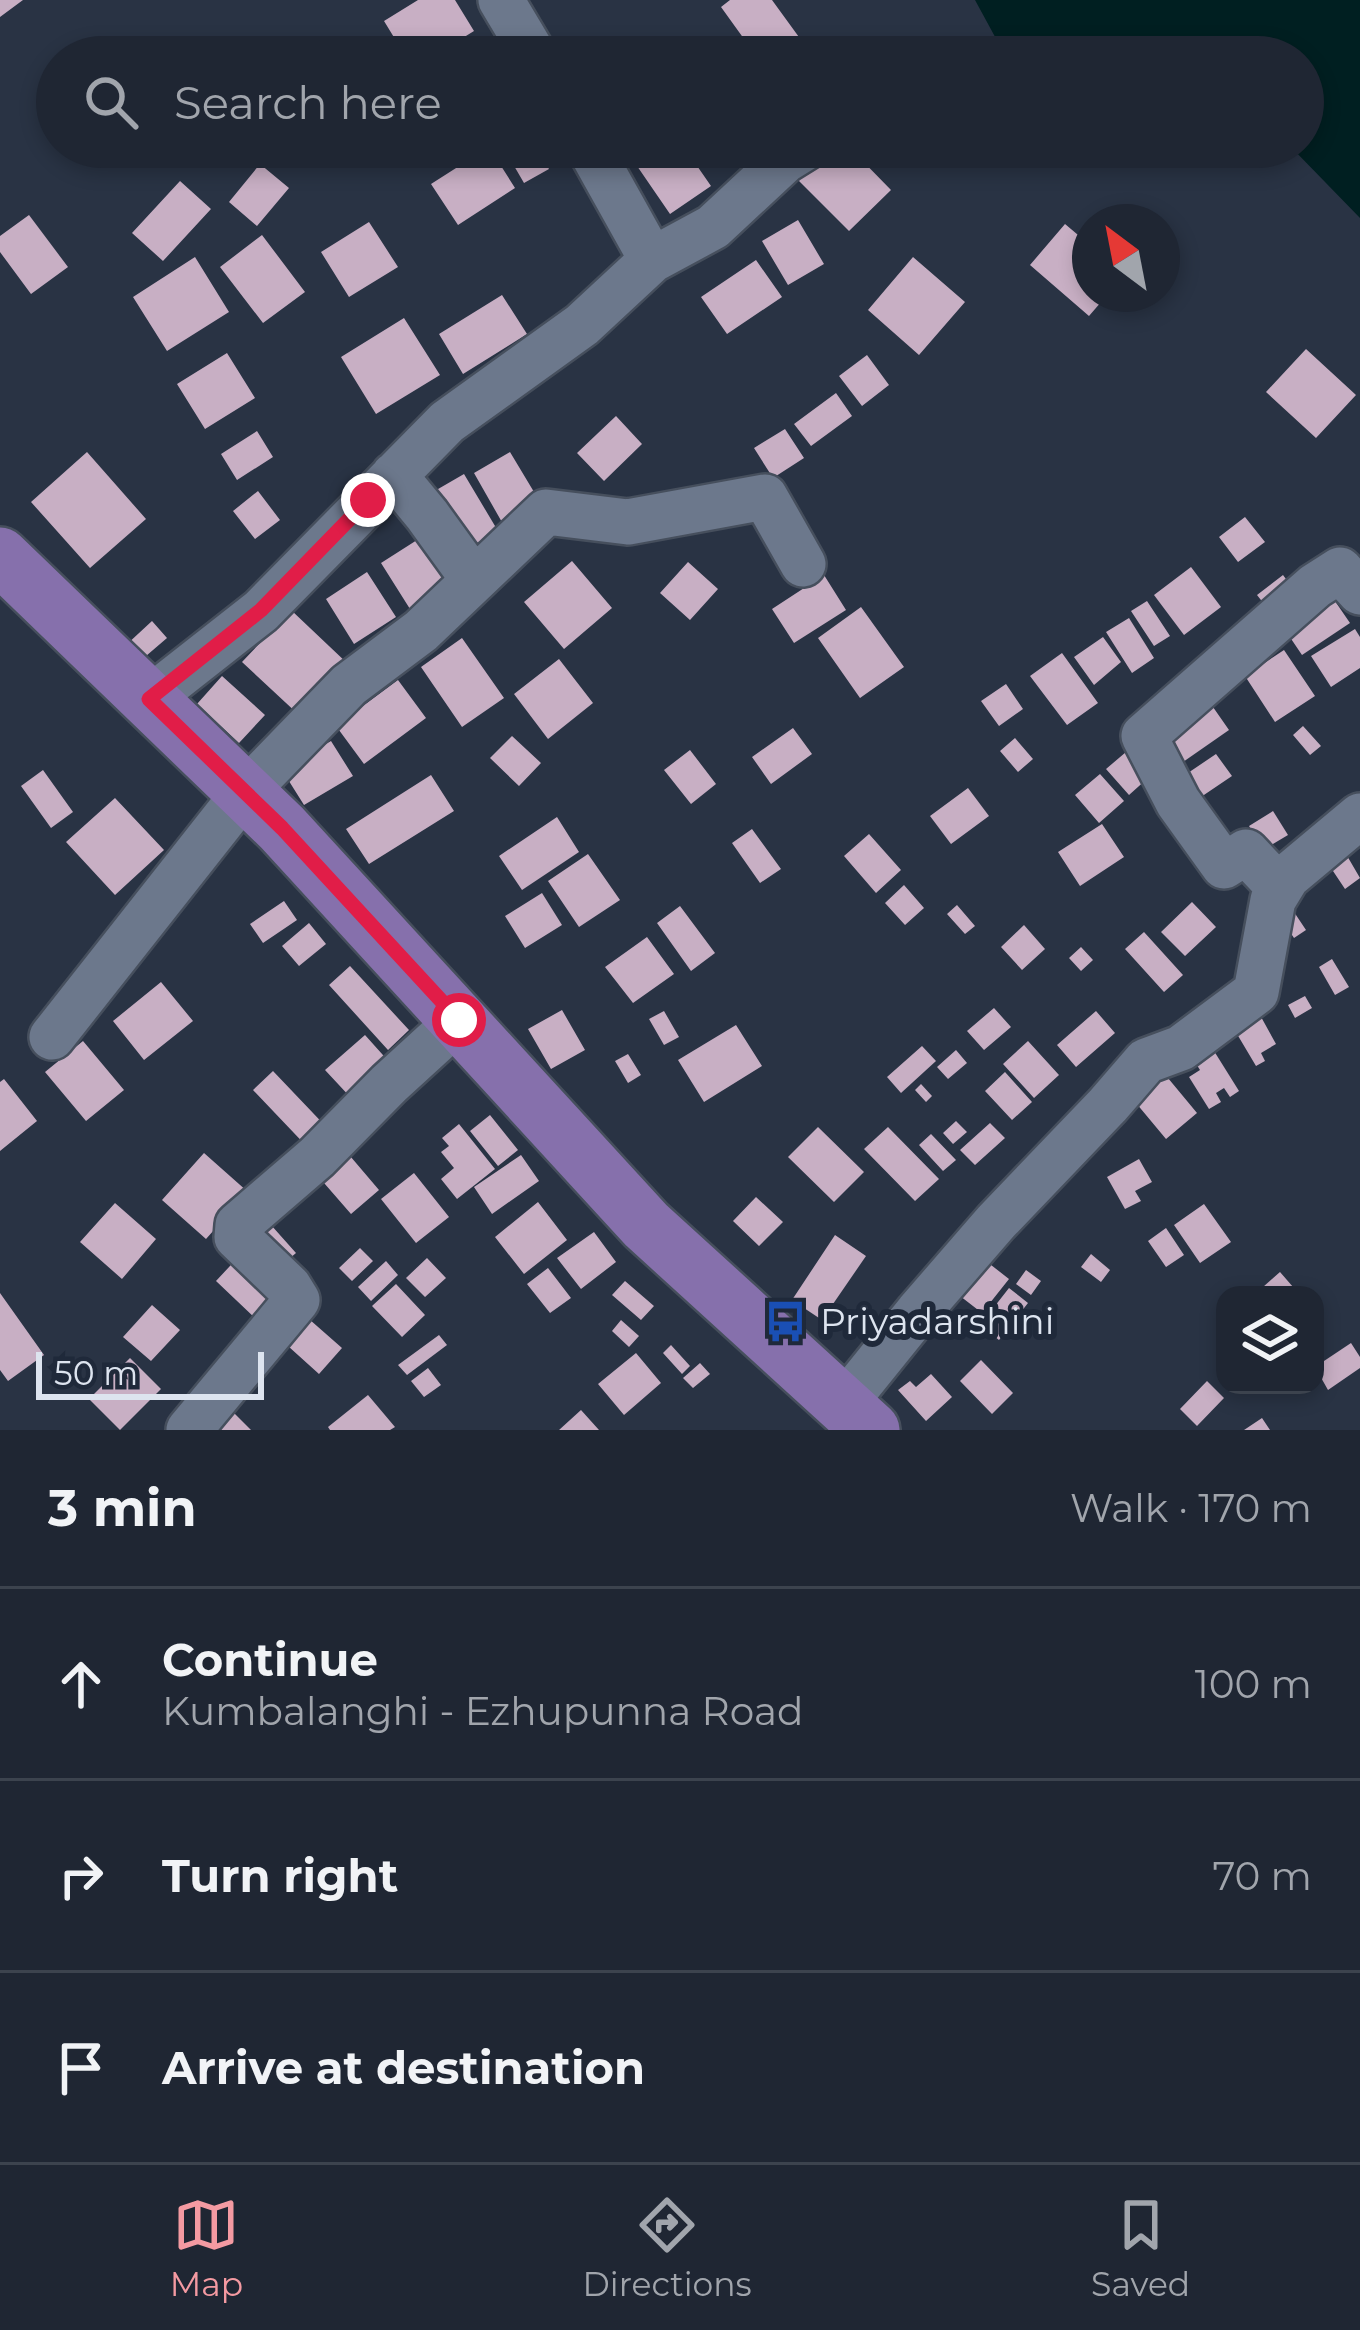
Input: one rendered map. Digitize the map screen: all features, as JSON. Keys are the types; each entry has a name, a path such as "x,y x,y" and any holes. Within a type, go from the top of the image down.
{"main road":[{"path":"4,565 282,828 646,1226 857,1417"}],"street":[{"path":"501,0 522,36"},
{"path":"601,168 652,260"},
{"path":"149,699 261,610 447,422 582,325 652,260 713,227 776,168"},
{"path":"394,475 474,580"},
{"path":"52,1037 245,792 349,685 421,631 546,512 628,522 766,497 803,564"},
{"path":"1280,888 1246,852 1223,866 1178,802 1144,736 1315,586 1340,570 1359,589"},
{"path":"857,1417 918,1312 1146,1061 1181,1048 1256,992 1273,900 1280,888 1360,816"},
{"path":"189,1430 297,1300 290,1287 237,1237 238,1225 459,1020"}],"shaded area":[{"path":"975,0 1360,0 1360,218 1311,168 1324,168 1324,36 995,36"}],"building":[{"path":"0,0 23,0 0,17"},
{"path":"418,0 455,0 474,31 466,36 393,36 384,21"},
{"path":"730,0 772,0 798,36 742,36 721,7"},
{"path":"257,168 265,168 289,188 257,226 229,202"},
{"path":"456,168 502,168 515,188 458,225 431,184"},
{"path":"515,168 549,169 524,183"},
{"path":"638,168 699,168 711,186 670,214"},
{"path":"804,168 870,168 891,190 849,231 795,177"},
{"path":"180,181 211,209 163,261 132,233"},
{"path":"29,215 68,267 31,294 0,252 0,236"},
{"path":"798,220 824,264 788,285 762,241"},
{"path":"369,222 398,267 349,297 321,252"},
{"path":"1065,224 1072,230 1072,301 1030,265"},
{"path":"262,235 305,292 263,323 220,267"},
{"path":"195,257 229,312 167,351 133,297"},
{"path":"913,257 965,302 919,355 868,310"},
{"path":"756,260 782,297 727,334 701,297"},
{"path":"502,295 527,334 463,374 439,334"},
{"path":"404,318 440,375 376,414 341,357"},
{"path":"1306,349 1356,395 1316,438 1266,392"},
{"path":"227,353 255,398 205,429 177,384"},
{"path":"867,355 889,385 862,406 839,376"},
{"path":"836,393 852,416 811,446 794,424"},
{"path":"616,416 642,444 604,481 577,453"},
{"path":"785,429 804,458 773,478 754,448"},
{"path":"257,431 273,457 237,480 221,454"},
{"path":"87,452 146,519 90,568 31,502"},
{"path":"510,452 540,502 503,524 474,473"},
{"path":"464,474 498,531 459,553 426,496"},
{"path":"258,491 280,520 255,539 233,511"},
{"path":"1245,517 1265,542 1238,562 1219,537"},
{"path":"428,533 457,579 410,609 381,563"},
{"path":"572,561 612,608 564,649 524,602"},
{"path":"688,562 718,589 690,620 660,593"},
{"path":"1191,567 1221,607 1184,635 1154,595"},
{"path":"367,572 396,617 354,644 326,599"},
{"path":"824,575 846,610 794,643 772,609"},
{"path":"1283,575 1294,590 1268,609 1257,595"},
{"path":"1326,588 1350,623 1302,655 1279,621"},
{"path":"1147,601 1170,636 1154,646 1131,611"},
{"path":"861,607 904,667 860,698 818,638"},
{"path":"291,610 348,664 300,716 242,662"},
{"path":"1129,618 1154,658 1132,673 1106,632"},
{"path":"152,621 167,638 139,662 125,646"},
{"path":"1355,629 1360,637 1360,668 1331,687 1311,656"},
{"path":"1103,637 1121,662 1094,685 1074,657"},
{"path":"462,638 504,698 462,727 421,667"},
{"path":"1284,650 1315,696 1275,722 1245,676"},
{"path":"1062,653 1098,703 1067,725 1030,676"},
{"path":"559,659 593,703 548,739 514,694"},
{"path":"222,676 265,715 239,743 197,704"},
{"path":"398,680 426,718 364,764 336,726"},
{"path":"1006,684 1023,709 999,726 981,701"},
{"path":"1206,697 1229,730 1183,762 1160,729"},
{"path":"1303,726 1321,746 1310,755 1293,735"},
{"path":"793,728 812,754 771,784 752,757"},
{"path":"512,736 541,763 519,786 490,758"},
{"path":"1015,738 1033,759 1018,772 1000,751"},
{"path":"331,741 353,776 304,805 282,770"},
{"path":"690,750 716,784 691,804 664,770"},
{"path":"1126,752 1148,778 1129,795 1106,769"},
{"path":"1216,754 1232,776 1198,799 1182,777"},
{"path":"43,770 73,812 51,828 21,786"},
{"path":"1100,774 1124,801 1099,823 1075,795"},
{"path":"431,775 454,811 369,864 346,829"},
{"path":"968,788 989,816 951,844 930,816"},
{"path":"115,798 164,850 115,895 66,842"},
{"path":"1273,811 1288,835 1263,850 1249,826"},
{"path":"557,817 579,852 522,890 499,856"},
{"path":"1102,824 1124,857 1080,886 1058,852"},
{"path":"752,829 781,869 760,883 732,843"},
{"path":"869,834 901,870 876,893 844,856"},
{"path":"588,854 620,900 579,927 548,881"},
{"path":"1346,854 1360,878 1345,889 1329,865"},
{"path":"904,885 924,908 905,925 885,903"},
{"path":"542,893 562,925 525,948 505,916"},
{"path":"284,901 297,920 263,943 250,924"},
{"path":"1192,902 1216,927 1185,956 1161,932"},
{"path":"957,905 975,926 965,934 947,914"},
{"path":"680,906 715,953 691,971 657,923"},
{"path":"1294,912 1306,930 1294,938 1282,920"},
{"path":"309,923 326,944 299,966 282,946"},
{"path":"1024,925 1045,949 1022,970 1001,947"},
{"path":"1144,932 1183,975 1164,992 1125,949"},
{"path":"647,937 674,974 633,1003 605,967"},
{"path":"1081,947 1093,960 1081,971 1069,958"},
{"path":"1332,959 1349,987 1335,995 1319,967"},
{"path":"350,966 409,1030 388,1050 329,985"},
{"path":"161,982 193,1021 144,1060 113,1021"},
{"path":"1305,996 1312,1008 1295,1018 1288,1005"},
{"path":"994,1008 1011,1027 984,1050 967,1031"},
{"path":"562,1010 585,1050 551,1069 528,1029"},
{"path":"664,1011 679,1037 664,1045 649,1019"},
{"path":"1096,1011 1115,1033 1076,1067 1057,1045"},
{"path":"1260,1015 1276,1044 1261,1053 1265,1061 1256,1066 1234,1029"},
{"path":"736,1025 762,1066 704,1102 678,1060"},
{"path":"365,1035 391,1064 352,1099 325,1070"},
{"path":"83,1041 124,1090 86,1121 45,1072"},
{"path":"1028,1041 1059,1075 1034,1098 1003,1064"},
{"path":"922,1046 936,1061 901,1093 887,1077"},
{"path":"956,1050 967,1063 948,1079 937,1067"},
{"path":"1214,1051 1239,1091 1230,1097 1224,1088 1216,1093 1221,1102 1209,1109 1189,1077 1200,1070 1195,1062"},
{"path":"628,1054 641,1075 628,1083 615,1061"},
{"path":"1158,1066 1197,1113 1166,1139 1126,1091"},
{"path":"273,1071 333,1134 313,1153 253,1090"},
{"path":"1005,1072 1032,1102 1012,1120 985,1091"},
{"path":"4,1079 37,1121 0,1151 0,1082"},
{"path":"921,1084 932,1096 926,1102 915,1090"},
{"path":"490,1115 518,1150 498,1166 470,1131"},
{"path":"956,1121 967,1132 953,1144 943,1133"},
{"path":"990,1123 1005,1138 975,1165 960,1150"},
{"path":"459,1124 495,1169 457,1199 441,1179 454,1168 441,1152 449,1146 442,1138"},
{"path":"818,1127 864,1172 834,1202 788,1157"},
{"path":"888,1127 939,1179 915,1201 864,1149"},
{"path":"931,1134 956,1160 943,1171 919,1145"},
{"path":"339,1143 379,1190 351,1214 311,1168"},
{"path":"204,1153 248,1192 206,1239 162,1200"},
{"path":"521,1155 539,1181 492,1214 474,1187"},
{"path":"1139,1159 1152,1182 1135,1191 1141,1201 1125,1209 1107,1177"},
{"path":"414,1173 449,1217 416,1243 381,1199"},
{"path":"756,1197 783,1222 759,1246 733,1221"},
{"path":"538,1202 567,1240 524,1274 495,1237"},
{"path":"115,1203 156,1239 122,1279 80,1242"},
{"path":"1204,1204 1231,1242 1200,1263 1174,1225"},
{"path":"263,1216 296,1253 276,1270 243,1232"},
{"path":"1166,1228 1184,1255 1166,1267 1148,1241"},
{"path":"594,1232 616,1262 581,1289 557,1258"},
{"path":"835,1235 866,1256 822,1320 792,1300"},
{"path":"360,1248 373,1261 352,1281 339,1268"},
{"path":"243,1252 284,1291 256,1319 216,1281"},
{"path":"977,1254 1009,1279 982,1313 951,1289"},
{"path":"1091,1254 1110,1270 1101,1282 1081,1267"},
{"path":"427,1258 446,1278 425,1297 406,1278"},
{"path":"386,1261 398,1275 371,1301 358,1287"},
{"path":"548,1268 571,1298 550,1313 527,1284"},
{"path":"1026,1270 1041,1281 1031,1295 1016,1284"},
{"path":"1280,1272 1292,1286 1264,1286"},
{"path":"625,1281 654,1306 641,1320 612,1295"},
{"path":"396,1284 425,1315 402,1337 372,1306"},
{"path":"1009,1288 1028,1303 999,1340 980,1325"},
{"path":"0,1293 44,1355 8,1381 0,1370"},
{"path":"152,1305 180,1330 151,1361 123,1337"},
{"path":"301,1312 342,1348 319,1374 278,1337"},
{"path":"621,1320 639,1336 629,1347 612,1331"},
{"path":"439,1335 447,1345 407,1375 398,1365"},
{"path":"1351,1343 1360,1357 1360,1368 1328,1390 1324,1361"},
{"path":"671,1345 690,1366 682,1374 663,1353"},
{"path":"636,1353 661,1383 624,1415 598,1384"},
{"path":"130,1358 161,1389 120,1430 89,1399"},
{"path":"981,1360 1013,1393 992,1414 960,1381"},
{"path":"700,1363 710,1374 693,1388 683,1378"},
{"path":"428,1368 441,1385 424,1397 411,1381"},
{"path":"931,1374 952,1397 926,1421 898,1390 910,1381 916,1387"},
{"path":"1207,1381 1224,1398 1197,1426 1180,1409"},
{"path":"368,1395 395,1427 330,1430 328,1427"},
{"path":"581,1410 599,1430 559,1430"},
{"path":"233,1412 251,1430 215,1430"},
{"path":"1262,1418 1270,1430 1244,1430"}],"place":[{"name":"Priyadarshini","path":"786,1321"}],"route":[{"path":"368,500 261,610 149,699 282,828 459,1020"}]}
